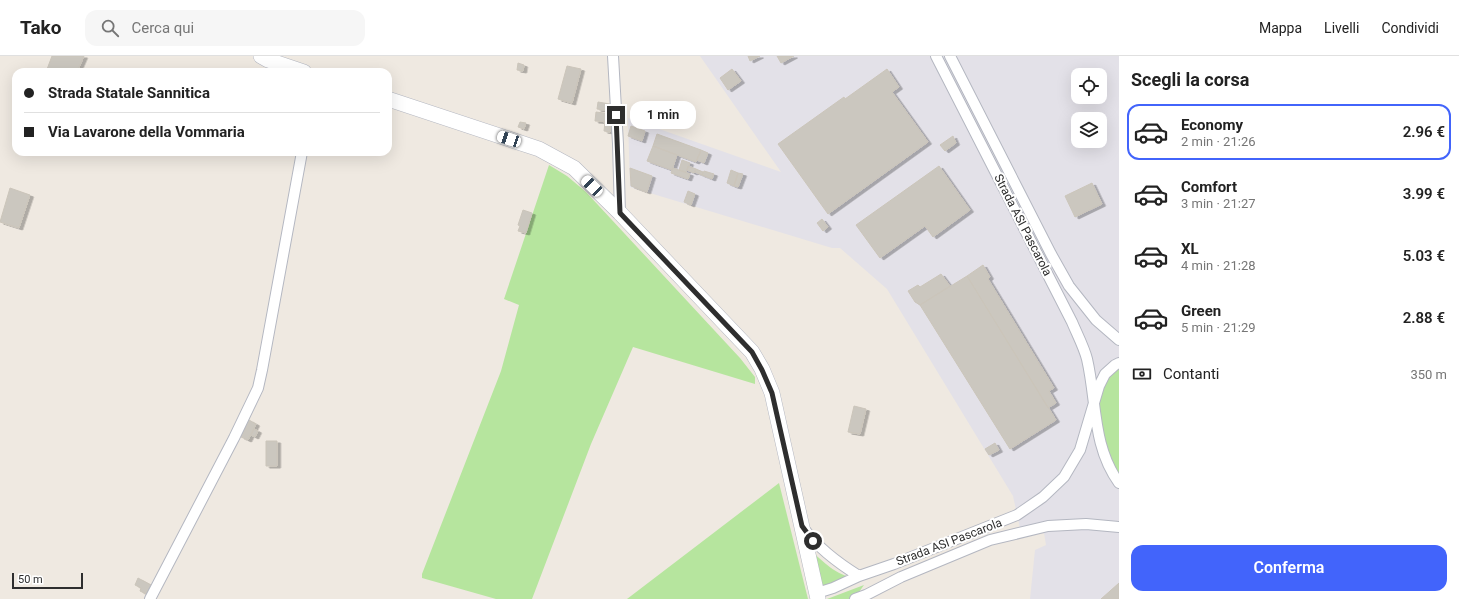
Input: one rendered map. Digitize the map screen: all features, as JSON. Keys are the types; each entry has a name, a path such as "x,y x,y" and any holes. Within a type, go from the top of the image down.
{"main road":[{"path":"261,56 268,60 292,68"},
{"path":"392,101 539,149 574,168 620,213 752,352 772,393 818,596"}],"street":[{"path":"613,56 620,213"},
{"name":"Strada ASI Pascarola","path":"936,56 1072,322 1087,358 1094,400 1095,421 1102,449 1111,472 1119,483"},
{"name":"Strada ASI Pascarola","path":"950,56 1051,254 1069,286 1096,320 1119,340"},
{"path":"150,599 234,438 258,388 301,156"},
{"name":"Strada ASI Pascarola","path":"818,596 859,576 894,564 1017,515 1043,497 1064,477 1080,450 1094,400 1105,374 1115,365 1119,364"},
{"name":"Strada ASI Pascarola","path":"855,599 865,597 901,577 990,540 1048,526 1086,524 1119,527"},
{"path":"802,526 813,541 825,552 844,567 859,576"}],"shaded area":[{"path":"700,56 1119,56 1119,599 1030,599 1035,550 1046,545 1044,533 1022,537 1013,496 887,289 840,248 832,248 630,187 628,118 781,172"}],"green space":[{"path":"549,165 567,176 586,192 740,358 755,377 755,384 633,347 591,444 532,599 496,599 422,578 422,574 501,371 519,305 504,299"},
{"path":"1119,367 1119,475 1105,446 1098,402 1109,377"},
{"path":"779,483 808,599 627,599"},
{"path":"809,549 827,565 839,573 862,581 820,596"},
{"path":"864,585 854,599 827,599"}],"building":[{"path":"52,56 84,56 79,68 48,68"},
{"path":"748,56 760,56 750,61"},
{"path":"777,56 794,56 781,63"},
{"path":"518,63 524,65 523,71 517,70"},
{"path":"567,66 581,69 572,103 558,99"},
{"path":"732,69 741,81 728,90 720,78"},
{"path":"887,69 899,87 892,92 928,142 828,214 778,144 844,97 845,99"},
{"path":"598,102 610,104 609,111 597,109"},
{"path":"596,112 612,114 610,122 595,121"},
{"path":"520,122 526,123 524,129 518,127"},
{"path":"605,122 610,122 610,132 604,131"},
{"path":"631,126 645,131 642,141 628,136"},
{"path":"657,134 701,150 696,162 653,146"},
{"path":"953,136 956,143 945,151 940,145"},
{"path":"653,146 677,155 672,170 647,161"},
{"path":"701,150 708,153 704,163 697,160"},
{"path":"682,160 690,163 686,172 679,170"},
{"path":"688,166 696,169 694,173 687,170"},
{"path":"939,166 970,210 933,237 925,226 880,258 856,225"},
{"path":"630,168 652,176 647,192 631,186"},
{"path":"673,168 690,174 688,179 671,173"},
{"path":"696,169 703,172 702,175 695,172"},
{"path":"731,170 738,173 734,186 727,183"},
{"path":"704,171 714,174 712,179 702,175"},
{"path":"738,173 743,174 738,187 734,186"},
{"path":"1092,183 1102,204 1075,217 1065,196"},
{"path":"10,188 30,195 19,228 0,222"},
{"path":"688,191 695,194 691,205 684,202"},
{"path":"523,210 532,213 526,233 518,231 520,226 518,225"},
{"path":"822,219 828,227 823,231 817,223"},
{"path":"983,265 990,277 988,279 1054,388 1049,391 1056,403 1048,408 967,276"},
{"path":"941,274 950,286 920,305 915,302 908,291 918,285 920,287"},
{"path":"967,276 1056,420 1010,449 920,305"},
{"path":"854,406 866,409 860,434 848,432"},
{"path":"249,420 256,424 248,440 241,437"},
{"path":"254,429 258,431 255,437 251,435"},
{"path":"266,441 277,441 277,466 266,466"},
{"path":"995,443 999,450 989,455 985,449"},
{"path":"138,578 151,585 146,594 140,591 141,588 135,585"},
{"path":"1119,583 1119,599 1101,599"}],"route":[{"path":"616,115 620,213 752,352 772,393 802,526 813,541"}]}
